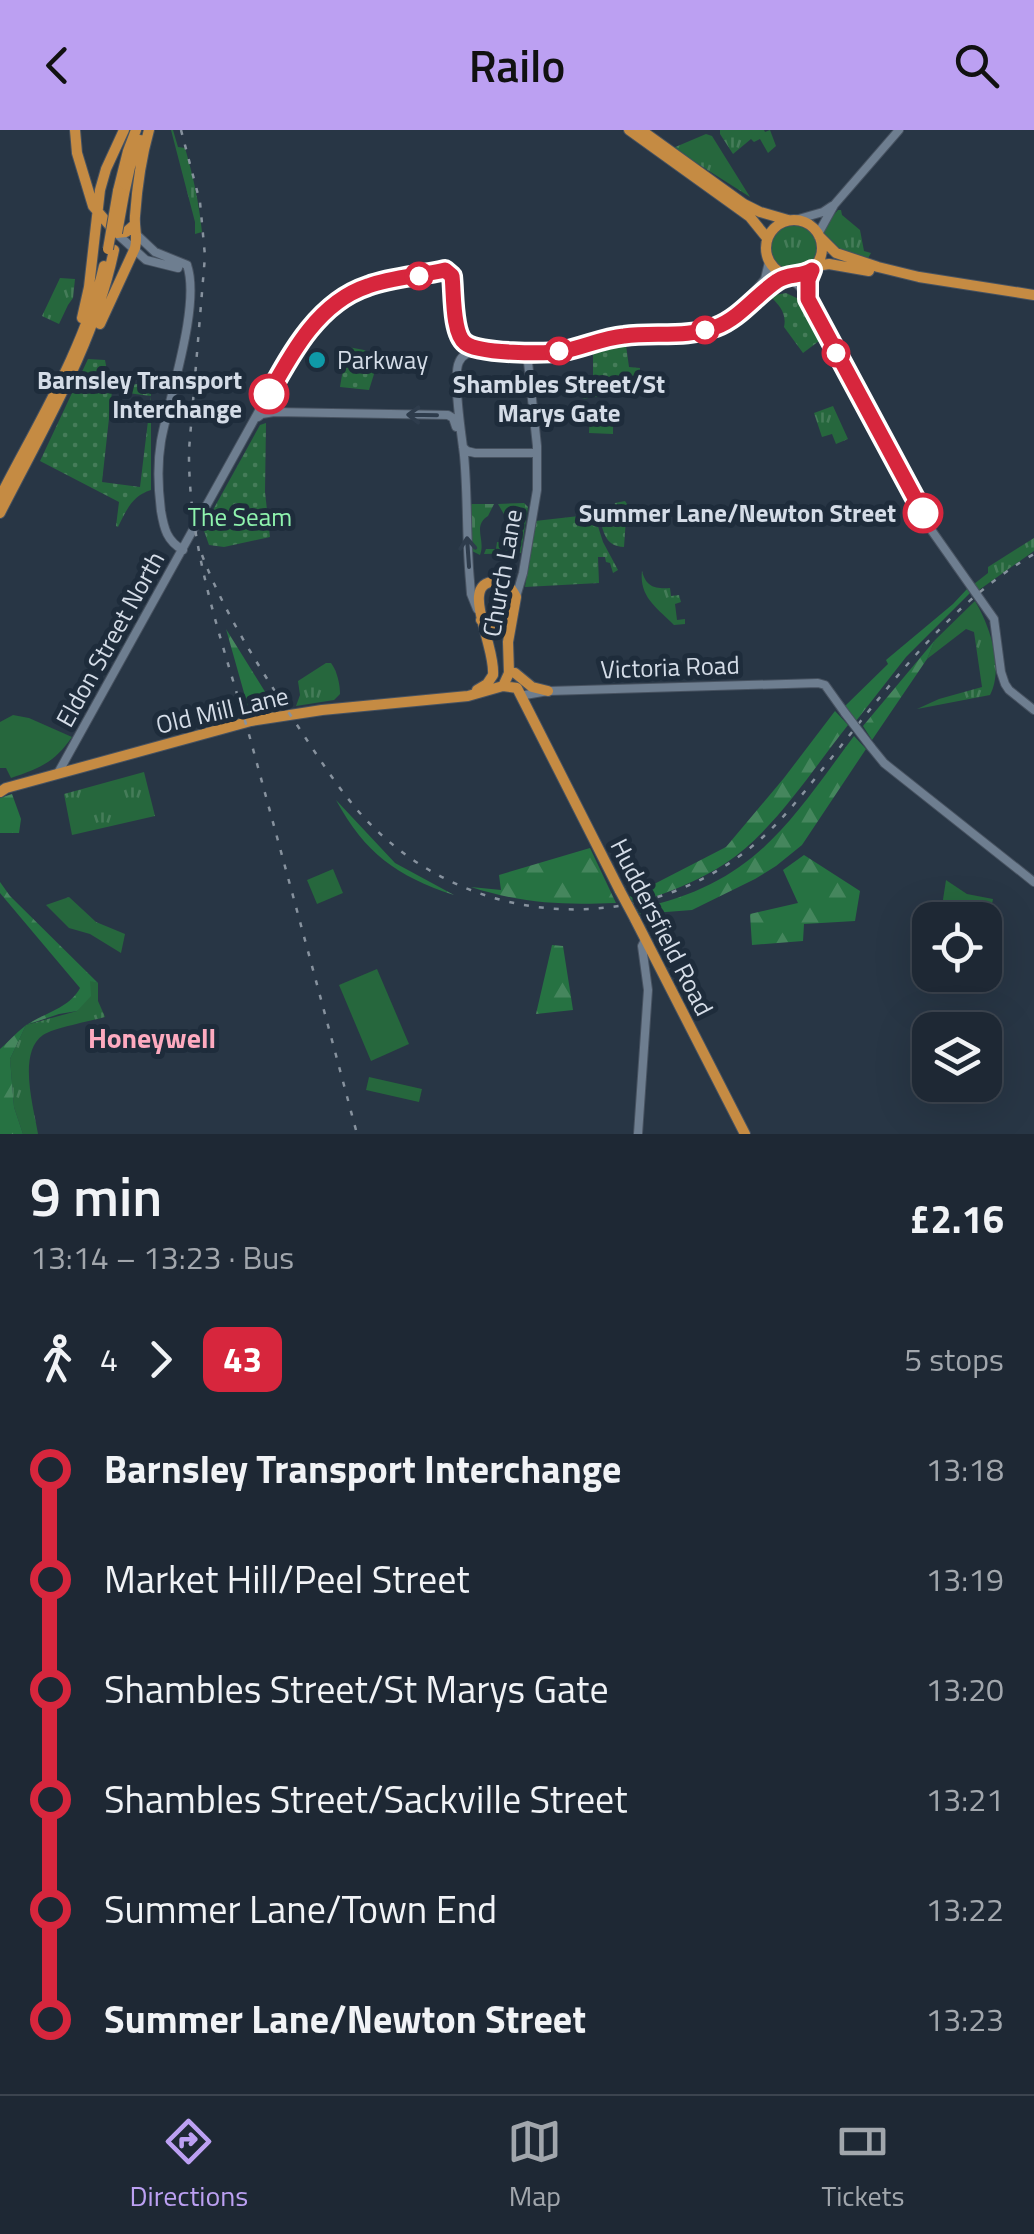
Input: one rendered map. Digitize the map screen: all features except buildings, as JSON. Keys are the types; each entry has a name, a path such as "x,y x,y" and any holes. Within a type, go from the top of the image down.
{"highway":[{"path":"74,130 88,194 98,217 116,234 134,230"},
{"path":"73,353 89,287 99,195 124,130"},
{"path":"0,513 86,343 108,281 128,151 136,130"},
{"path":"121,193 147,130"},
{"path":"86,343 100,324 134,251 147,130"},
{"path":"629,130 750,217 767,238"},
{"path":"641,130 744,204 770,216 809,225 829,248 842,255 918,277"},
{"path":"82,171 90,177 104,175"},
{"path":"82,171 112,210 134,230"},
{"path":"98,217 112,210"},
{"path":"792,220 776,226 765,248 768,262 787,276 800,276 829,264 1034,295"},
{"path":"814,268 821,254 818,235"},
{"path":"0,497 73,353 111,250"},
{"path":"516,596 508,585 490,582 480,591 481,620 512,673 532,687 548,691"},
{"name":"Church Lane","path":"512,673 508,654 516,596"},
{"path":"481,620 500,625 513,616"},
{"name":"Old Mill Lane","path":"452,697 488,684 494,676 481,620"},
{"path":"503,686 512,673"},
{"name":"Huddersfield Road","path":"512,673 745,1134"},
{"name":"Old Mill Lane","path":"2,789 268,718 468,696 503,686 521,692"}],"street":[{"path":"818,235 834,205 899,130"},
{"path":"792,220 834,205"},
{"path":"134,230 150,248 184,262 188,311 158,470 163,522 170,540 183,550"},
{"path":"116,234 150,260 183,267"},
{"path":"150,248 150,260"},
{"path":"128,264 150,260"},
{"path":"735,314 765,279 768,262"},
{"path":"808,299 808,280 814,268"},
{"name":"Eldon Street North","path":"58,773 268,394 309,330 324,314 344,297 371,284 445,270 452,276 459,336 478,350"},
{"path":"528,362 550,352 619,336 720,326 787,276 808,299 932,530 994,619 1004,684 1034,710"},
{"path":"481,620 471,594 458,408 459,362 469,352 478,350 550,352"},
{"path":"509,351 528,362 540,513"},
{"path":"268,394 268,406 274,412"},
{"path":"255,420 274,412 448,415 467,451 537,453"},
{"name":"Church Lane","path":"516,596 536,499"},
{"name":"Victoria Road","path":"521,692 818,682 825,685 884,763 1034,882"},
{"path":"638,1134 648,990 642,946 646,940"}],"green space":[{"path":"171,130 178,147 185,148 193,179 202,232 195,234 195,222"},
{"path":"720,130 770,130 776,146 768,153 760,139 751,139 733,154"},
{"path":"706,134 712,136 750,197 673,148"},
{"path":"838,210 860,230 864,251 871,253 867,260 837,252 823,234"},
{"path":"793,225 810,232 817,249 810,266 793,273 776,266 769,249 776,232"},
{"path":"60,278 75,279 73,298 59,324 42,316"},
{"path":"786,293 803,301 823,338 803,353 784,327 783,313 770,296"},
{"path":"626,345 629,367 640,368 639,390 582,399 593,395 593,354"},
{"path":"348,347 379,358 369,390 340,387 343,369 339,367"},
{"path":"88,359 105,360 110,388 151,382 151,396 151,490 135,500 118,527 119,502 40,461","holes":["112,391 151,396 140,487 102,482"]},
{"path":"606,403 613,417 613,434 589,433 590,407"},
{"path":"833,406 848,439 836,444 832,434 822,437 814,413"},
{"name":"The Seam","path":"266,423 265,492 270,537 224,547 209,545 203,528 260,425"},
{"path":"625,501 624,547 609,541 599,516 612,513 615,503"},
{"path":"524,503 528,507 521,553 484,554 486,549 496,549 497,542 511,543 517,535 517,527 498,504"},
{"path":"472,504 494,504 481,524 480,555 472,551"},
{"path":"588,515 596,520 618,570 613,573 605,557 598,557 599,583 525,587 535,521"},
{"path":"1034,538 1034,551 979,590 974,584 988,573 988,567"},
{"path":"642,571 652,586 670,588 671,596 679,595 681,602 675,604 677,620 685,619 685,624 674,625 650,601 643,588"},
{"path":"967,589 970,593 906,657 856,721 845,706 888,664 886,660"},
{"path":"975,601 993,647 996,672 990,695 917,709 982,687 974,632 966,629 927,659 935,640"},
{"path":"226,629 277,711 250,714"},
{"path":"935,640 927,659 872,740 863,726"},
{"path":"331,663 335,670 340,694 334,700 296,706 300,695 298,681"},
{"path":"835,711 848,725 760,835 716,869 635,904 629,897 726,847"},
{"path":"13,715 72,737 46,764 11,778 6,768 0,768 0,722"},
{"path":"854,736 866,749 802,845 755,879 692,910 640,914 637,909 711,884 764,847 787,824"},
{"path":"144,772 155,816 72,835 64,794"},
{"path":"12,794 21,819 19,833 0,833 0,798"},
{"path":"336,800 395,863 454,895 415,880 384,860 359,835"},
{"path":"590,848 616,903 543,902 471,887 501,890 499,875"},
{"path":"804,855 860,891 855,921 804,924 803,941 752,945 750,914 798,903 783,870"},
{"path":"333,869 343,893 317,904 307,880"},
{"path":"946,880 967,894 993,899 992,902 943,902"},
{"path":"0,882 98,983 90,981 91,996 77,1011 27,1025 63,1006 80,988 0,893"},
{"path":"69,897 96,922 125,934 121,953 90,934 69,928 46,905"},
{"path":"552,945 563,946 573,1010 536,1014"},
{"path":"377,969 409,1044 371,1061 339,985"},
{"path":"89,980 98,983 98,1001 105,1017 48,1032 35,1043 29,1081 38,1134 23,1134 14,1107 10,1059 26,1025 77,1011"},
{"path":"26,1026 10,1059 14,1107 23,1134 0,1134 0,1049"},
{"path":"369,1077 422,1089 419,1102 366,1090"}],"railway":[{"path":"181,130 200,202 205,256 189,450 194,524 209,596 357,1134"},
{"path":"202,555 230,617 277,694 337,784 380,834 441,877 476,892 548,908 586,909 624,905 681,889 749,849 774,827 924,645 976,596 1034,554"}],"bus line":[{"name":"43","path":"269,394 306,334 324,314 344,297 371,284 445,270 452,276 458,332 464,343 478,350 550,352 619,336 715,328 750,306 778,280 812,270 808,299 923,513"}],"place":[{"name":"Shambles Street/St Marys Gate","path":"559,351"},
{"name":"Parkway","path":"317,360"},
{"name":"Barnsley Transport Interchange","path":"269,394"},
{"name":"Summer Lane/Newton Street","path":"923,513"}],"district":[{"name":"Honeywell","path":"152,1037"}]}
